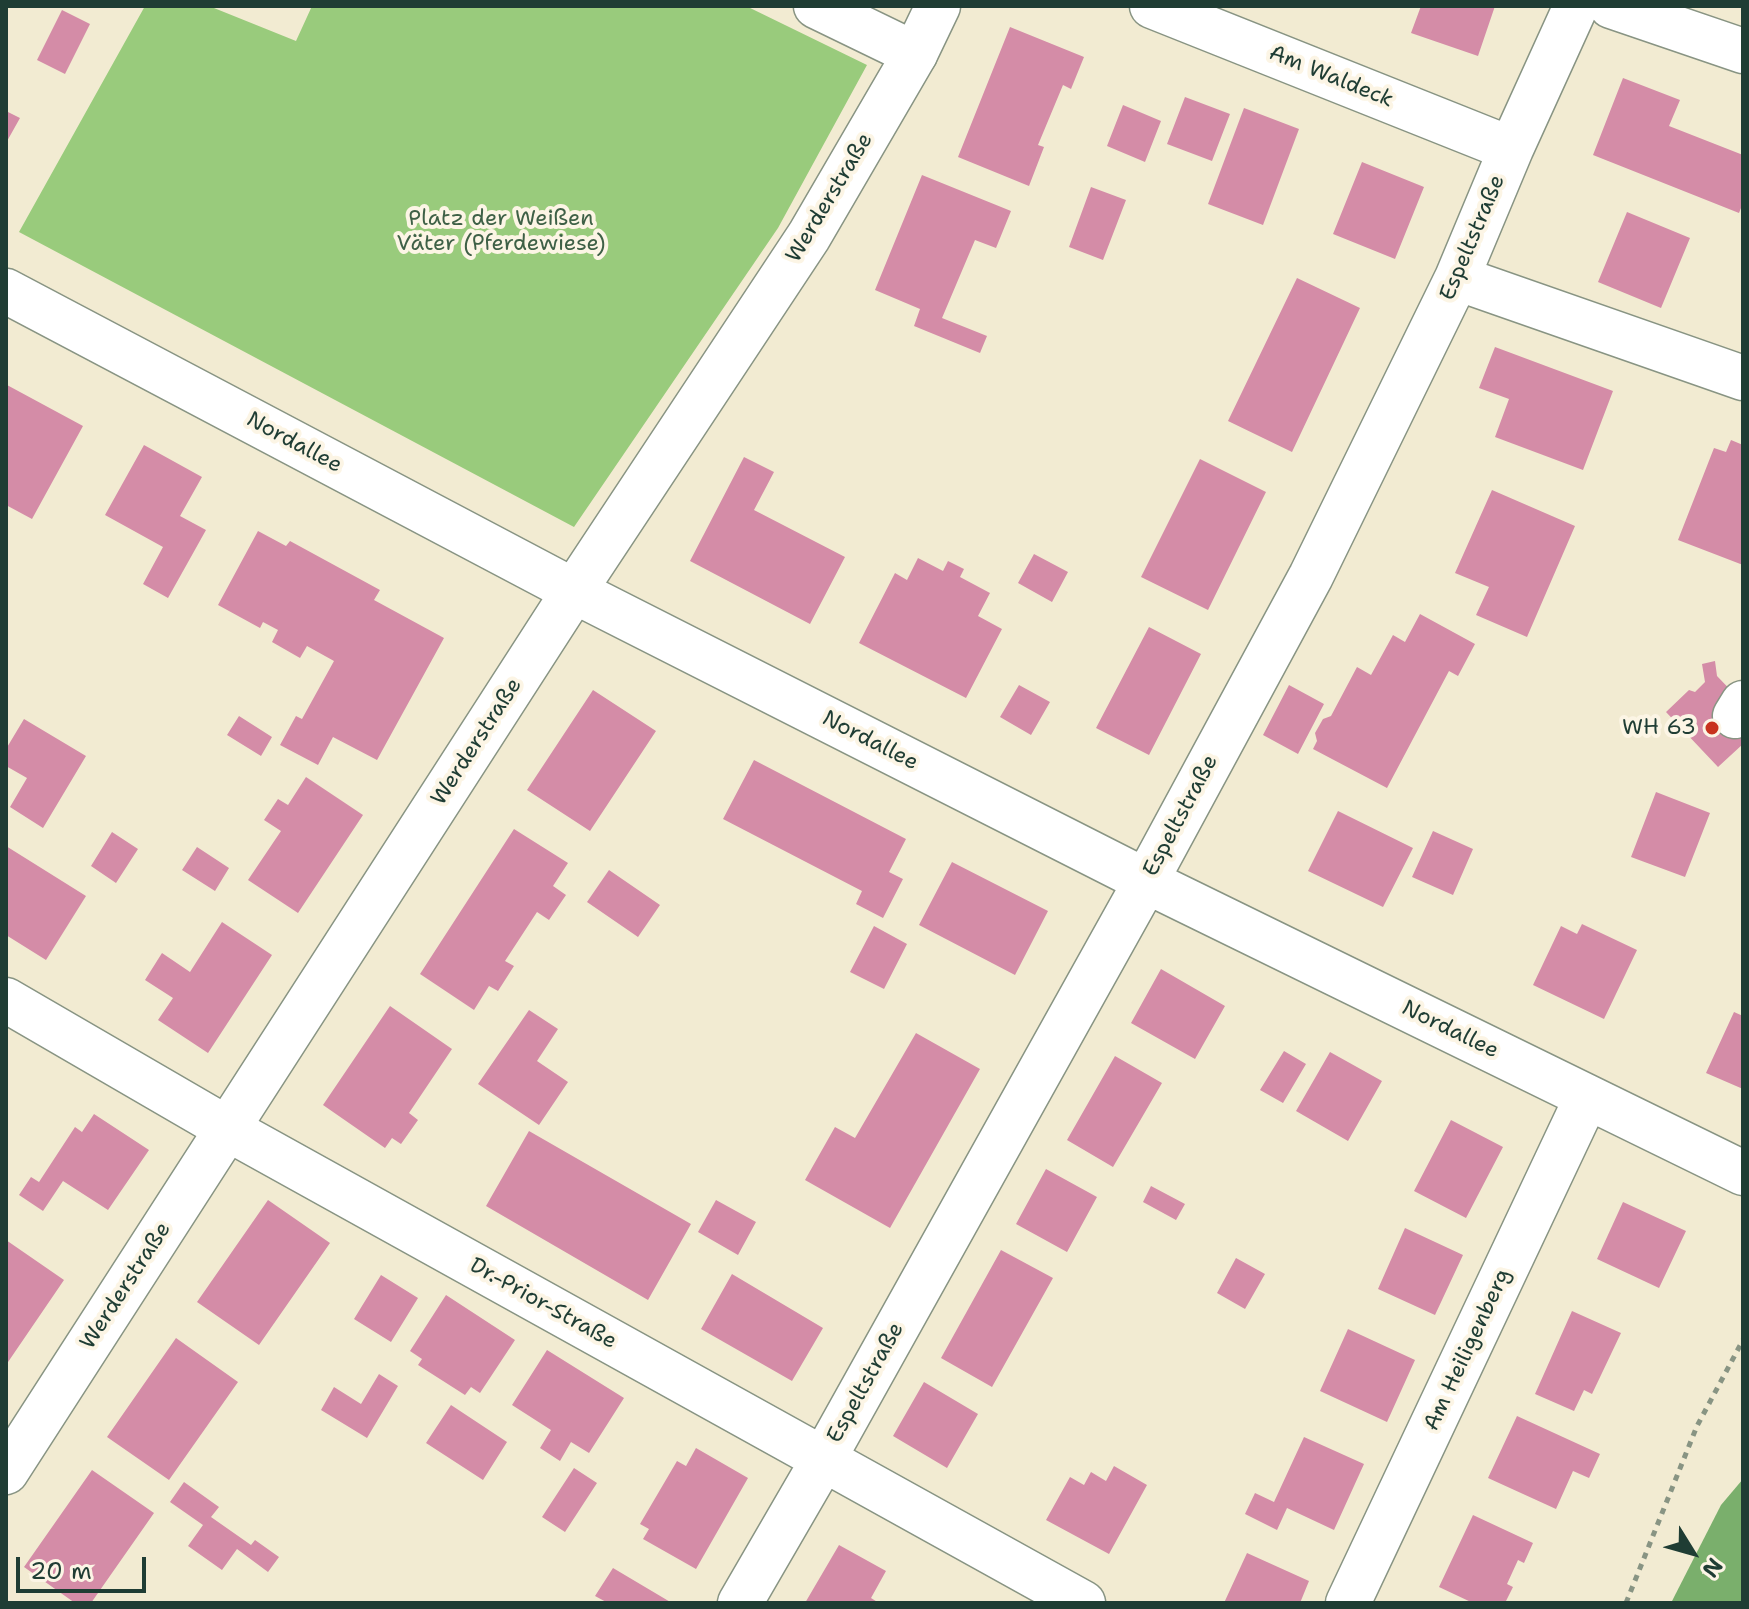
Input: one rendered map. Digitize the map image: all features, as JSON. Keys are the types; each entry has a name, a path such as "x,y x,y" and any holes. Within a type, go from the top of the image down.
{"street":[{"path":"816,6 915,54"},
{"name":"Werderstraße","path":"6,1472 574,591 809,236 915,54 938,6"},
{"name":"Am Waldeck","path":"1152,6 1511,149"},
{"name":"Espeltstraße","path":"740,1603 1146,881 1311,576 1457,278 1576,6"},
{"path":"1611,6 1743,51"},
{"path":"1457,278 1743,378"},
{"name":"Nordallee","path":"6,291 574,591 1146,881 1743,1173"},
{"name":"Dr.-Prior-Straße","path":"6,1000 228,1129 1083,1603"},
{"name":"Am Heiligenberg","path":"1348,1603 1587,1097"}],"path":[{"path":"1626,1603 1697,1426 1743,1340"}],"green space":[{"name":"Platz der Weißen Väter (Pferdewiese)","path":"145,6 209,6 296,41 312,6 746,6 867,65 778,228 574,527 19,232"},
{"path":"1743,1479 1743,1603 1671,1603 1721,1505"}],"building":[{"path":"1421,6 1495,6 1478,56 1411,33"},
{"path":"62,10 90,24 65,74 37,60"},
{"path":"1010,27 1084,57 1071,89 1063,85 1038,145 1044,147 1029,186 958,157"},
{"path":"1623,78 1680,100 1669,126 1743,155 1743,203 1739,213 1593,155"},
{"path":"1185,97 1230,114 1212,161 1167,144"},
{"path":"1123,105 1161,121 1145,162 1107,146"},
{"path":"1244,108 1299,129 1263,225 1208,204"},
{"path":"6,111 20,118 6,143"},
{"path":"1362,162 1424,187 1395,259 1333,234"},
{"path":"922,175 1011,211 996,248 975,240 942,318 987,336 980,353 914,326 920,309 875,290"},
{"path":"1091,187 1126,200 1103,260 1069,247"},
{"path":"1627,212 1690,238 1661,308 1598,282"},
{"path":"1297,278 1360,308 1292,452 1228,421"},
{"path":"1495,347 1613,391 1583,470 1495,437 1509,399 1479,388"},
{"path":"7,385 83,426 32,519 6,505"},
{"path":"1731,440 1743,445 1743,565 1678,540 1714,448 1726,452"},
{"path":"144,445 202,477 180,516 206,530 168,598 143,584 163,547 105,515"},
{"path":"744,457 774,472 754,510 845,557 810,624 690,561"},
{"path":"1200,459 1266,492 1208,610 1141,577"},
{"path":"1492,490 1575,526 1527,637 1476,615 1489,587 1455,573"},
{"path":"258,531 286,546 290,541 380,590 374,600 444,638 377,760 333,737 318,765 280,745 296,716 302,719 334,661 307,646 300,658 272,642 278,630 263,622 260,628 218,605"},
{"path":"1034,554 1068,572 1052,602 1018,583"},
{"path":"918,558 943,571 948,561 964,569 960,577 990,593 978,616 1002,629 966,698 859,643 895,573 907,580"},
{"path":"1420,614 1475,644 1458,676 1449,671 1387,788 1313,749 1317,741 1315,733 1323,719 1331,716 1357,667 1371,675 1393,635 1405,642"},
{"path":"1149,627 1201,654 1149,755 1096,728"},
{"name":"WH 63","path":"1715,661 1717,676 1743,703 1743,744 1718,767 1666,712 1689,690 1695,692 1705,682 1702,664"},
{"path":"1019,685 1050,702 1031,735 1000,717"},
{"path":"1289,685 1324,704 1298,754 1263,735"},
{"path":"593,690 656,731 590,831 527,790"},
{"path":"239,716 272,737 261,756 227,735"},
{"path":"24,719 86,756 43,828 10,807 27,778 6,766 6,749"},
{"path":"754,760 906,839 889,872 903,879 883,918 856,904 862,891 723,819"},
{"path":"306,777 363,815 298,913 248,880 281,831 264,820 278,799 288,805"},
{"path":"1656,792 1710,813 1685,877 1631,857"},
{"path":"1338,811 1413,848 1383,907 1308,871"},
{"path":"514,829 568,863 553,886 566,895 549,920 537,912 505,961 514,966 498,991 489,986 474,1010 420,974"},
{"path":"1433,831 1473,849 1453,895 1412,877"},
{"path":"112,832 138,849 116,883 91,866"},
{"path":"6,846 86,896 46,960 6,935"},
{"path":"197,847 229,868 215,891 182,870"},
{"path":"952,862 1048,911 1015,975 919,925"},
{"path":"609,870 660,905 638,937 587,902"},
{"path":"222,922 272,955 208,1053 158,1020 173,998 145,980 162,953 190,972"},
{"path":"1582,924 1637,950 1604,1019 1533,985 1561,926 1577,934"},
{"path":"874,926 907,944 884,989 850,972"},
{"path":"1161,969 1225,1006 1195,1059 1131,1023"},
{"path":"390,1006 452,1049 409,1113 418,1120 401,1144 392,1138 385,1148 323,1105"},
{"path":"529,1010 558,1029 537,1061 568,1082 539,1125 478,1084"},
{"path":"1734,1012 1743,1016 1743,1089 1706,1073"},
{"path":"916,1033 980,1069 890,1228 805,1180 835,1127 855,1138"},
{"path":"1284,1051 1306,1064 1283,1103 1260,1090"},
{"path":"1330,1052 1382,1081 1348,1141 1296,1111"},
{"path":"1115,1056 1162,1083 1113,1167 1067,1140"},
{"path":"94,1114 149,1150 108,1210 63,1181 43,1211 19,1195 31,1177 39,1182 75,1127 82,1132"},
{"path":"1451,1120 1503,1147 1466,1218 1414,1191"},
{"path":"529,1131 691,1224 648,1300 486,1206"},
{"path":"1046,1169 1097,1197 1067,1252 1016,1224"},
{"path":"1151,1186 1185,1204 1176,1220 1143,1202"},
{"path":"268,1200 330,1243 259,1345 197,1302"},
{"path":"716,1200 756,1222 738,1255 698,1232"},
{"path":"1623,1202 1686,1231 1659,1288 1597,1259"},
{"path":"1405,1228 1463,1255 1435,1315 1378,1289"},
{"path":"6,1240 64,1280 6,1365"},
{"path":"1001,1250 1053,1278 992,1387 941,1358"},
{"path":"1236,1258 1265,1274 1245,1309 1217,1293"},
{"path":"732,1274 823,1328 792,1381 701,1329"},
{"path":"381,1275 418,1298 391,1342 354,1319"},
{"path":"446,1295 515,1340 480,1393 471,1387 465,1395 418,1365 422,1359 410,1351"},
{"path":"1572,1311 1621,1333 1592,1394 1584,1390 1574,1411 1535,1394"},
{"path":"1348,1329 1415,1360 1387,1422 1320,1391"},
{"path":"176,1338 238,1382 169,1480 107,1437"},
{"path":"547,1350 624,1398 589,1453 571,1442 560,1461 540,1448 551,1430 512,1405"},
{"path":"379,1374 398,1386 367,1438 321,1410 334,1387 361,1404"},
{"path":"924,1382 978,1414 947,1468 893,1436"},
{"path":"451,1405 507,1442 483,1480 426,1443"},
{"path":"1517,1416 1600,1454 1589,1478 1573,1471 1556,1509 1488,1478"},
{"path":"1304,1437 1364,1464 1334,1530 1287,1508 1277,1530 1245,1514 1255,1493 1274,1502"},
{"path":"696,1448 748,1478 696,1569 643,1539 649,1529 640,1524 677,1461 686,1466"},
{"path":"1114,1466 1147,1485 1109,1554 1046,1520 1070,1477 1084,1485 1091,1472 1106,1481"},
{"path":"574,1468 597,1483 565,1532 542,1517"},
{"path":"92,1470 154,1513 91,1603 75,1603 24,1567"},
{"path":"184,1482 219,1507 211,1517 251,1545 255,1540 279,1557 268,1572 237,1549 222,1570 188,1546 203,1525 170,1502"},
{"path":"1473,1515 1533,1543 1524,1563 1518,1560 1507,1584 1513,1587 1505,1603 1473,1603 1439,1587"},
{"path":"839,1545 886,1571 871,1598 879,1603 805,1603"},
{"path":"1247,1553 1309,1581 1300,1603 1224,1603"},
{"path":"613,1568 672,1603 608,1603 595,1596"}],"place":[{"name":"WH 63","path":"1712,728"}]}
